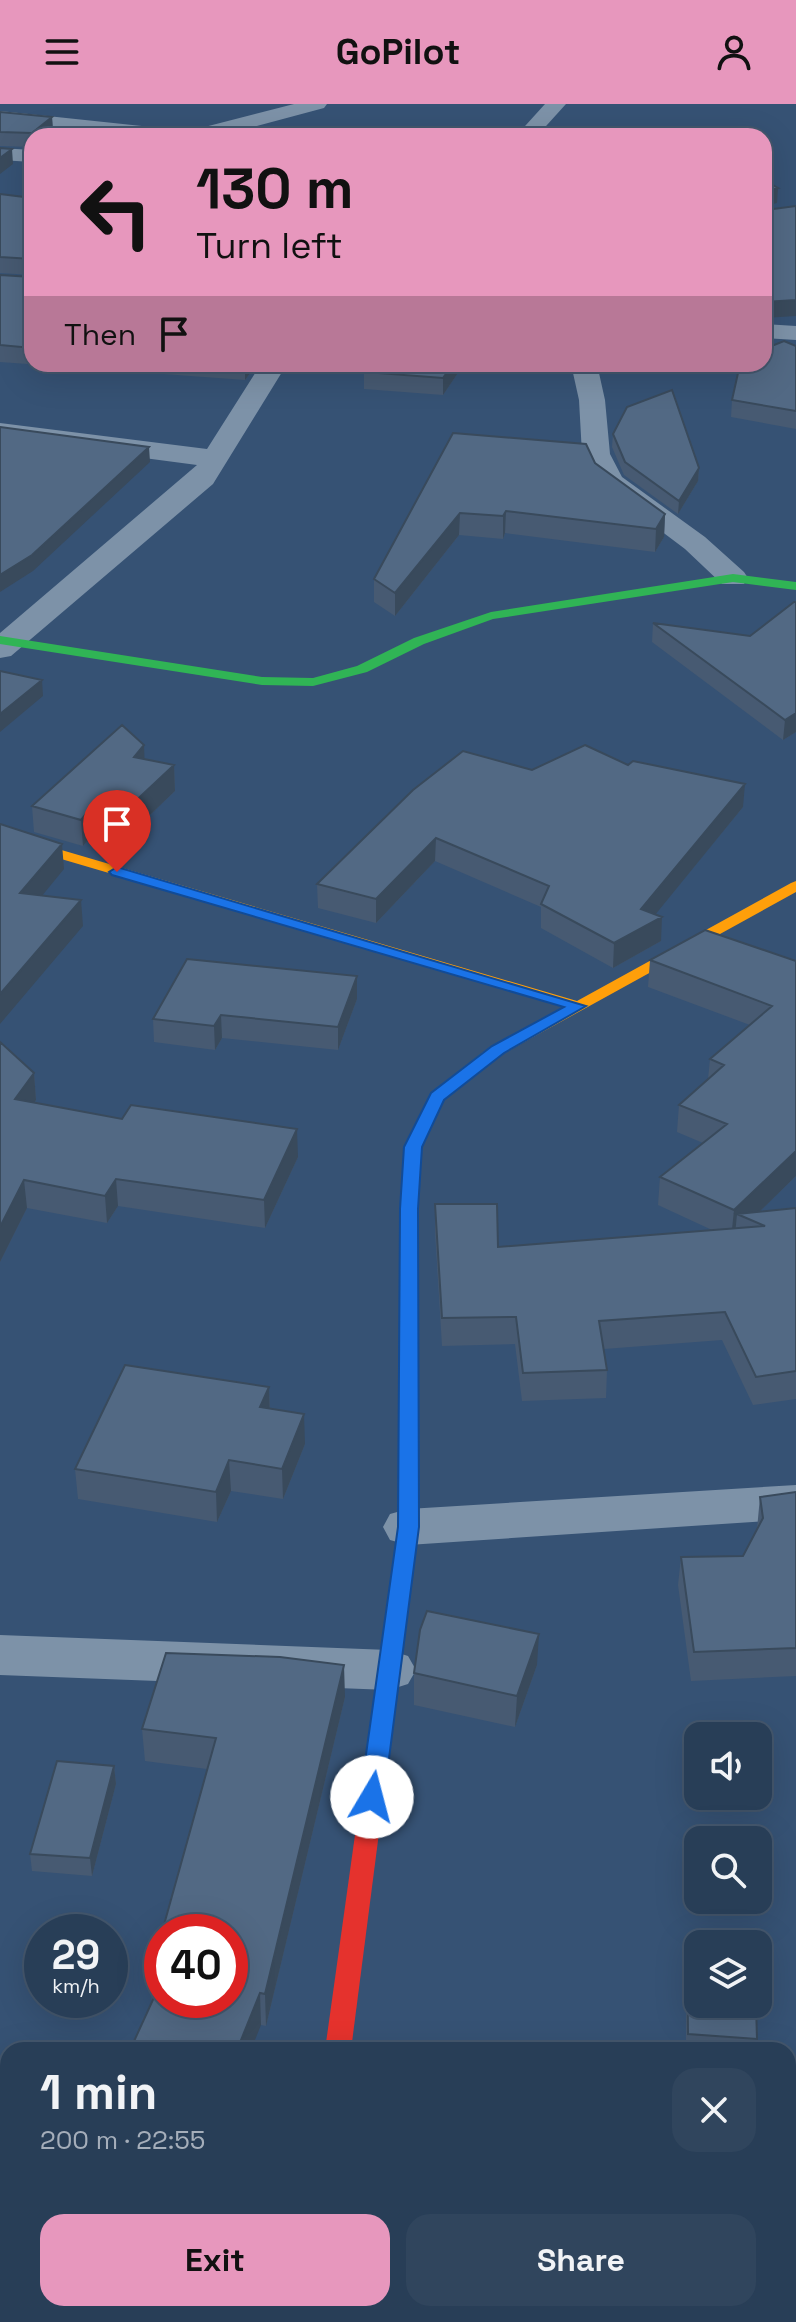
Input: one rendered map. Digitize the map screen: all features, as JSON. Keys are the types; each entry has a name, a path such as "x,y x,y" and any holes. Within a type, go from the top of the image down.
{"street":[{"path":"25,120 50,104"},
{"path":"226,128 317,104"},
{"path":"534,128 556,104"},
{"path":"0,117 104,128"},
{"path":"0,154 24,156"},
{"path":"772,332 796,333"},
{"path":"4,644 203,478 269,372"},
{"path":"586,372 592,400 596,454 610,482 695,543 733,578"},
{"path":"0,431 217,459"},
{"path":"4,644 262,681 313,682 362,669 419,641 491,616 733,578 796,586"},
{"path":"0,836 578,1006"},
{"path":"339,2042 408,1527 409,1209 413,1147 437,1097 498,1050 796,886"},
{"path":"408,1527 796,1502"},
{"path":"0,1655 389,1670"}],"building":[{"path":"0,112 52,117 38,128 24,128 24,133 0,132"},
{"path":"0,148 12,149 0,158"},
{"path":"0,194 24,197 24,258 0,257"},
{"path":"796,206 796,300 772,302 772,209"},
{"path":"0,275 24,276 24,347 0,345"},
{"path":"784,341 796,346 796,411 732,400 738,372 772,372 772,346"},
{"path":"364,372 447,372 443,378"},
{"path":"672,390 699,468 679,501 625,462 613,434 627,407"},
{"path":"0,427 149,447 32,555 0,575"},
{"path":"453,433 586,444 595,463 665,514 656,529 506,511 503,516 460,513 395,593 374,579"},
{"path":"794,602 796,713 785,720 653,623 750,636"},
{"path":"0,671 42,680 0,714"},
{"path":"122,725 144,745 134,757 174,765 127,809 95,803 81,820 32,806"},
{"path":"585,745 628,765 633,761 745,784 641,909 662,917 614,943 541,904 549,886 436,838 376,899 317,884 413,790 463,751 532,770"},
{"path":"0,824 62,844 20,893 81,900 0,994"},
{"path":"705,930 796,961 796,1151 734,1210 660,1177 727,1124 679,1105 724,1065 710,1059 772,1006 650,960"},
{"path":"187,959 357,976 338,1027 221,1015 214,1026 153,1019"},
{"path":"0,1042 34,1073 15,1099 122,1119 131,1105 297,1129 264,1200 116,1179 105,1196 24,1180 0,1227"},
{"path":"435,1204 497,1204 498,1247 765,1226 737,1214 796,1208 796,1371 756,1377 725,1312 599,1321 607,1370 523,1373 516,1317 442,1318"},
{"path":"125,1365 269,1387 260,1407 304,1414 282,1469 229,1460 216,1492 75,1469"},
{"path":"796,1492 796,1648 694,1652 681,1557 743,1556 763,1518 760,1497"},
{"path":"427,1611 539,1634 517,1696 414,1673 420,1630"},
{"path":"166,1653 280,1657 344,1665 265,1994 260,1993 240,2042 134,2042 145,2018 248,2018 248,1914 167,1914 216,1738 142,1729"},
{"path":"57,1761 114,1766 90,1858 30,1854"},
{"path":"688,2018 756,2018 757,2039 688,2034"}],"traffic: fast":[{"path":"0,640 262,681 313,682 362,669 419,641 491,616 733,578 796,586"},
{"path":"389,1670 408,1527 409,1209 413,1147 437,1097 488,1057"}],"traffic: slow":[{"path":"0,836 578,1006"},
{"path":"488,1057 796,886"}],"traffic: jam":[{"path":"339,2042 389,1670"}],"route":[{"path":"117,872 578,1006 498,1050 437,1097 413,1147 409,1209 408,1527 372,1797"}]}
